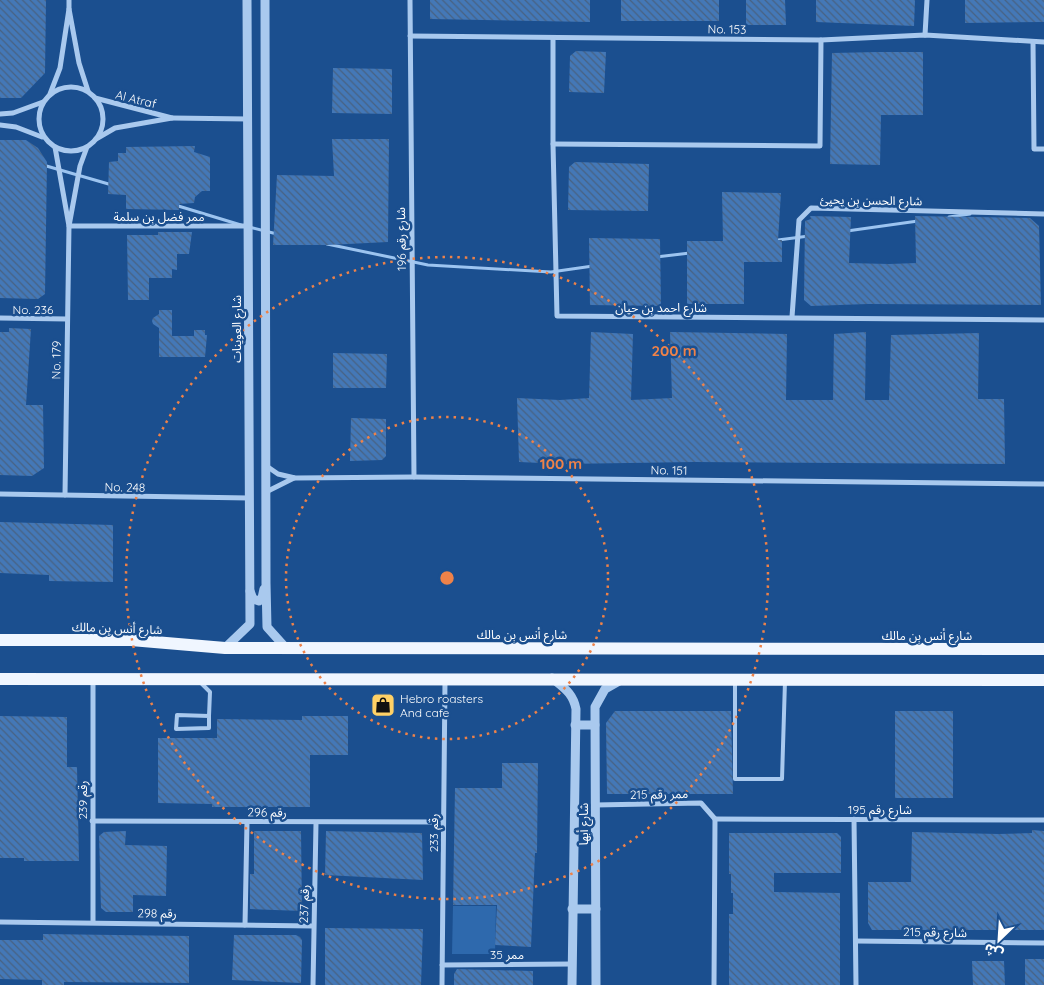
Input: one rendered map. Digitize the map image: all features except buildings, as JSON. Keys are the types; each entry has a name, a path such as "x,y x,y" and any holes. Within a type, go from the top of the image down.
{"main road":[{"name":"شارع أنس بن مالك","path":"0,640 131,640 225,648 1044,649"},
{"path":"0,679 445,681 552,678 785,678 1044,680"}],"street":[{"path":"42,137 38,121 43,102 50,94 60,68 69,0"},
{"name":"شارع العوينات","path":"225,648 250,624 247,0"},
{"path":"265,0 265,493 267,627 285,647"},
{"name":"شارع رقم 196","path":"410,0 414,477"},
{"path":"925,35 927,0"},
{"path":"50,94 68,87 88,91 79,63 69,9"},
{"name":"No. 153","path":"410,36 821,40 925,35 1044,42"},
{"name":"شارع احمد بن حيان","path":"553,38 553,144 557,316 1044,320"},
{"path":"553,144 820,146 821,40"},
{"path":"1032,42 1034,149 1044,149"},
{"name":"Al Atraf","path":"88,91 101,108 103,119 101,130 96,140"},
{"name":"Al Atraf","path":"95,98 172,118"},
{"path":"248,98 265,99"},
{"path":"0,114 13,113 43,102"},
{"name":"Al Atraf","path":"87,147 115,128 172,118 248,119"},
{"path":"0,125 16,127 42,137 54,147 65,150 76,151 87,147"},
{"path":"248,142 264,143"},
{"name":"No. 179","path":"54,147 69,226"},
{"name":"No. 179","path":"65,495 69,226 80,166 87,147"},
{"name":"شارع الحسن بن يحيئ","path":"792,317 799,220 811,208 1044,214"},
{"name":"ممر فضل بن سلمة","path":"69,226 248,226"},
{"name":"No. 236","path":"0,318 67,319"},
{"name":"No. 151","path":"265,464 278,474 294,478 414,477 1044,484"},
{"name":"No. 151","path":"265,493 294,478"},
{"name":"No. 248","path":"0,494 249,498"},
{"path":"249,586 253,599 259,601 262,598 266,583"},
{"name":"رقم 239","path":"93,678 93,922"},
{"name":"شارع أبها","path":"552,678 569,691 574,700 572,985"},
{"name":"شارع أبها","path":"596,985 596,707 605,689 625,678"},
{"name":"رقم 233","path":"442,985 442,822 445,681"},
{"path":"575,725 595,725"},
{"name":"ممر رقم 215","path":"595,805 701,803 715,819"},
{"path":"714,985 715,819"},
{"name":"شارع رقم 195","path":"715,819 1044,820"},
{"path":"854,819 856,985"},
{"name":"رقم 296","path":"92,821 442,822"},
{"path":"245,925 247,822"},
{"name":"رقم 237","path":"313,985 316,823"},
{"path":"572,909 596,909"},
{"name":"رقم 298","path":"0,922 313,926"},
{"name":"شارع رقم 215","path":"856,941 1044,944"},
{"name":"ممر 35","path":"442,965 572,964"}],"lane":[{"path":"735,678 736,779 782,779 785,678"},
{"path":"197,679 210,692 209,728 176,728 177,715 209,716"}],"shaded area":[{"path":"453,906 496,906 495,954 452,954"}],"waterway":[{"path":"43,165 112,185"},
{"path":"175,205 241,225"},
{"path":"949,217 970,214"},
{"path":"847,231 918,221"},
{"path":"249,227 277,234"},
{"path":"778,240 809,236"},
{"path":"327,244 428,265 551,272 593,266"},
{"path":"656,257 690,253"}],"place":[{"name":"Hebro roasters And cafe","path":"383,705"}]}
